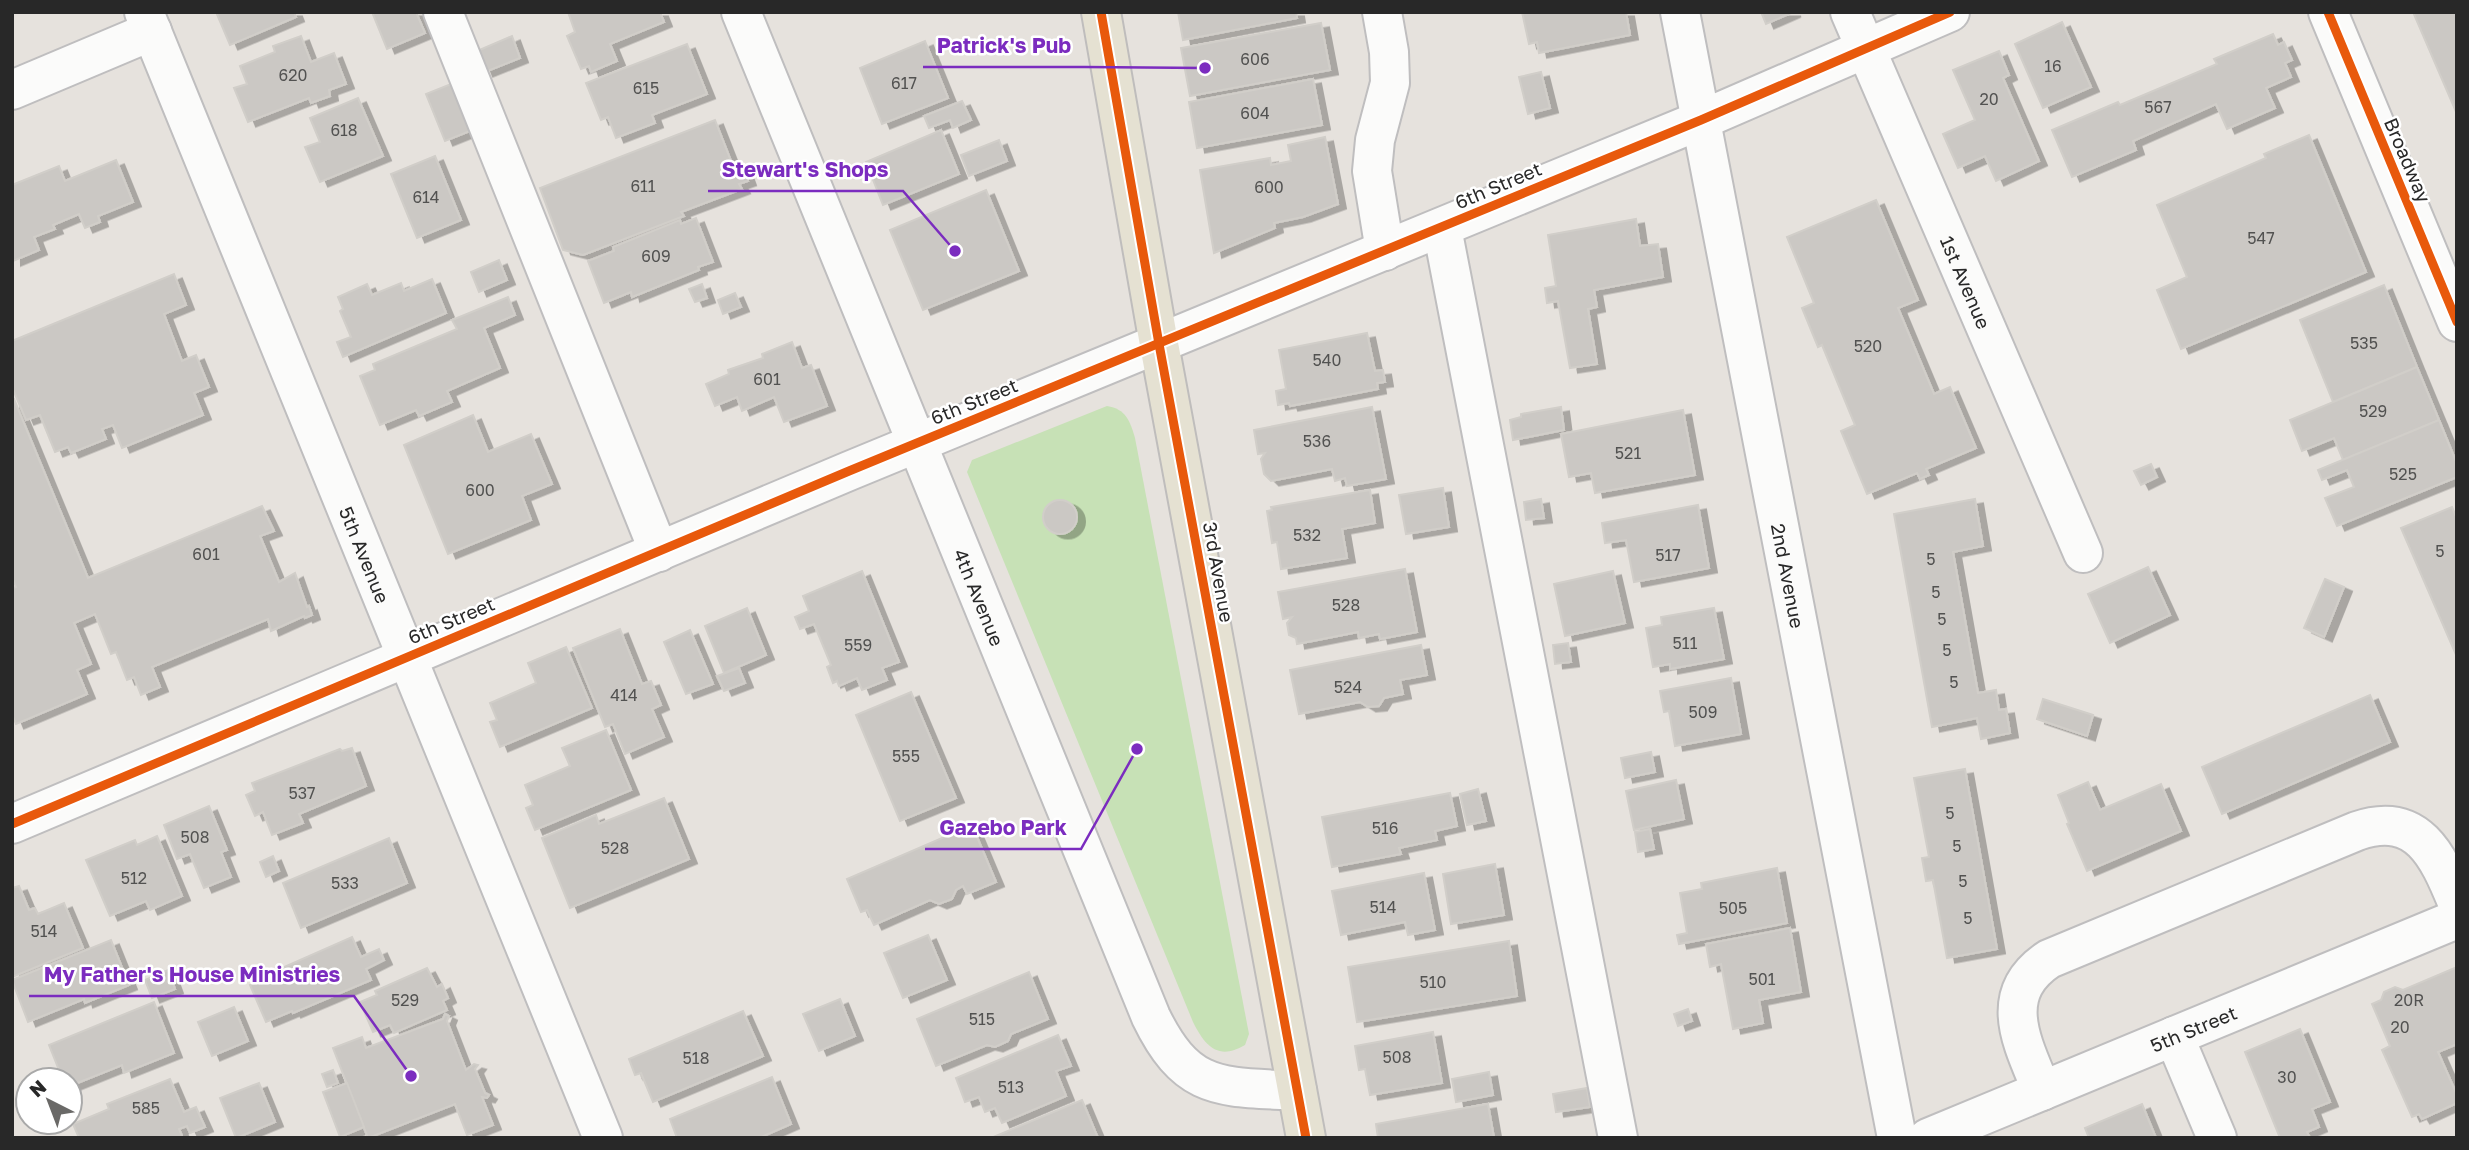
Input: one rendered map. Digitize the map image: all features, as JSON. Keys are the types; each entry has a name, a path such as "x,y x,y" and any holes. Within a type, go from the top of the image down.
{"main road":[{"name":"3rd Avenue","path":"1101,12 1159,344 1306,1138"}],"street":[{"path":"443,12 659,552"},
{"name":"4th Avenue","path":"741,12 1151,1017 1164,1043 1186,1068 1208,1081 1233,1086 1297,1091"},
{"path":"1382,12 1389,51 1390,83 1374,140 1372,171 1385,251"},
{"name":"2nd Avenue","path":"1680,12 1897,1138"},
{"name":"1st Avenue","path":"1850,12 2084,552"},
{"name":"6th Street","path":"12,824 917,443 1701,120 1950,12"},
{"name":"Broadway","path":"2328,12 2457,322"},
{"path":"12,90 148,21"},
{"name":"5th Avenue","path":"148,21 603,1138"},
{"path":"1442,228 1618,1138"},
{"path":"2042,1091 2018,1032 2017,1004 2023,986 2035,971 2041,964 2057,955 2357,831 2375,827 2393,827 2426,844 2438,859 2457,902"},
{"name":"5th Street","path":"1928,1138 2457,919"},
{"path":"2175,1036 2217,1138"}],"green space":[{"path":"1107,406 1123,413 1135,438 1249,1034 1245,1045 1227,1052 1208,1044 1193,1022 967,472 972,460"}],"building":[{"path":"216,12 294,12 296,17 230,45"},
{"path":"372,12 416,12 425,33 387,49"},
{"path":"568,12 660,12 664,22 610,44 617,61 591,72 589,66 581,69 567,36 575,32"},
{"path":"1178,12 1296,12 1297,18 1183,40"},
{"path":"1522,12 1626,12 1630,35 1539,53 1537,42 1529,44"},
{"path":"1761,12 1793,12 1766,24"},
{"path":"2413,12 2457,12 2457,114"},
{"path":"2062,22 2091,87 2043,108 2015,44"},
{"path":"1321,23 1330,70 1190,96 1181,48"},
{"path":"2273,34 2278,45 2284,42 2292,60 2285,63 2291,77 2266,88 2275,108 2227,129 2216,104 2133,141 2136,150 2072,177 2052,130 2217,64 2214,59"},
{"path":"301,36 311,62 334,53 346,84 329,90 330,96 311,103 309,98 248,122 234,88 247,84 240,66 275,52 273,46"},
{"path":"512,36 520,58 485,72 477,51"},
{"path":"925,41 948,98 882,124 860,68"},
{"path":"687,44 707,94 652,115 655,123 616,138 608,117 601,120 586,83"},
{"path":"1999,51 2009,75 2003,78 2039,161 1996,181 1985,156 1958,168 1943,134 1975,120 1953,70"},
{"path":"1541,72 1550,108 1528,114 1519,77"},
{"path":"1313,79 1322,125 1197,148 1189,102"},
{"path":"451,84 470,131 445,141 426,94"},
{"path":"358,98 383,156 320,182 305,147 320,142 310,118"},
{"path":"962,101 971,120 953,128 950,120 929,128 924,116"},
{"path":"715,120 733,166 741,162 748,181 739,184 742,189 681,212 684,216 583,255 563,250 540,188"},
{"path":"941,130 959,174 883,205 866,162"},
{"path":"2309,135 2366,272 2181,349 2157,290 2187,277 2157,205 2266,158 2264,154"},
{"path":"1325,137 1338,204 1303,217 1274,223 1275,228 1214,253 1200,170 1270,158 1271,165 1291,161 1288,145"},
{"path":"999,140 1007,161 969,176 961,155"},
{"path":"435,156 461,220 417,238 391,174"},
{"path":"116,160 133,202 98,216 100,222 85,228 79,214 53,225 55,229 34,237 39,250 13,261 12,185 59,166 65,181"},
{"path":"986,190 1019,271 923,310 890,230"},
{"path":"1876,200 1918,300 1898,308 1934,394 1950,387 1976,448 1926,469 1929,475 1920,479 1917,473 1867,494 1841,431 1855,425 1822,345 1818,347 1802,308 1814,303 1787,237"},
{"path":"696,218 713,262 632,297 631,292 604,303 588,261 614,251 613,247 680,220 681,224"},
{"path":"1636,219 1640,246 1658,244 1663,277 1594,290 1597,307 1588,309 1597,364 1570,368 1558,301 1547,303 1545,288 1556,286 1548,235"},
{"path":"499,260 507,280 479,292 471,272"},
{"path":"174,274 186,305 164,314 182,361 196,355 209,387 194,393 203,415 122,448 113,425 102,429 106,439 71,453 68,447 55,452 40,415 26,420 12,387 12,341"},
{"path":"432,279 446,313 343,357 337,342 351,337 340,311 343,309 338,297 367,284 372,295 401,283 404,291"},
{"path":"702,284 707,298 695,302 689,289"},
{"path":"2384,285 2417,367 2333,402 2300,320"},
{"path":"735,293 741,307 723,314 718,300"},
{"path":"508,297 515,315 484,328 500,368 447,391 452,402 419,416 416,410 380,425 360,376 375,370 373,364 457,329 452,320"},
{"path":"1367,333 1375,371 1383,370 1385,382 1377,383 1378,389 1290,406 1289,403 1278,405 1276,391 1286,389 1279,350"},
{"path":"792,342 802,368 811,365 827,406 784,422 774,397 742,411 737,397 715,406 706,384 729,374 728,370 763,358 762,354"},
{"path":"2417,367 2439,420 2343,460 2334,438 2302,451 2290,420"},
{"path":"12,399 88,578 262,506 274,531 260,536 279,582 295,573 312,615 271,631 268,619 152,667 160,687 141,695 134,677 127,680 116,652 111,654 95,614 74,623 91,664 77,670 87,694 16,724 12,714 12,588 16,587 12,577"},
{"path":"1372,407 1386,479 1347,486 1345,478 1335,481 1332,469 1271,481 1264,474 1261,459 1265,453 1258,454 1254,430"},
{"path":"1561,407 1564,430 1513,440 1510,420 1521,417 1521,414"},
{"path":"1683,410 1695,475 1595,493 1591,473 1569,477 1561,434"},
{"path":"473,415 488,452 531,434 552,484 522,496 531,520 448,554 404,445"},
{"path":"2439,420 2457,464 2457,477 2337,526 2325,498 2354,487 2347,470 2322,480 2318,470"},
{"path":"2151,464 2157,477 2141,485 2134,471"},
{"path":"1443,488 1449,527 1406,534 1399,495"},
{"path":"1370,490 1375,523 1342,529 1347,558 1281,569 1277,542 1272,543 1267,511 1272,510 1271,507"},
{"path":"1541,499 1544,518 1526,520 1524,502"},
{"path":"1975,499 1983,546 1953,552 1978,693 1996,690 1999,710 2006,709 2010,733 1981,739 1977,718 1932,727 1894,514"},
{"path":"1060,500 1072,505 1077,517 1072,529 1060,534 1048,529 1043,517 1048,505"},
{"path":"1698,505 1709,568 1634,582 1626,540 1605,543 1602,523"},
{"path":"2452,507 2457,519 2457,657 2401,528"},
{"path":"2148,567 2170,615 2110,643 2088,594"},
{"path":"1405,569 1417,632 1380,639 1379,634 1359,638 1358,632 1297,644 1296,638 1289,635 1287,623 1292,617 1283,619 1278,592"},
{"path":"862,571 899,662 882,668 887,680 862,690 857,678 839,686 837,681 833,683 827,667 831,665 814,624 800,629 795,617 809,611 803,596"},
{"path":"1613,571 1625,623 1565,636 1554,584"},
{"path":"2325,579 2344,587 2324,637 2304,628"},
{"path":"747,608 766,655 724,673 705,626"},
{"path":"1714,608 1724,659 1670,669 1670,664 1653,667 1646,628 1662,625 1661,617"},
{"path":"620,629 642,684 651,681 661,705 652,709 664,737 625,754 613,724 605,727 573,648"},
{"path":"690,630 713,684 686,694 664,642"},
{"path":"1568,643 1571,662 1555,664 1553,645"},
{"path":"1421,645 1427,675 1400,680 1403,694 1384,698 1379,706 1368,707 1360,702 1299,714 1290,670"},
{"path":"566,647 592,708 500,747 490,722 497,720 490,703 536,683 528,663"},
{"path":"739,668 745,683 724,691 717,676"},
{"path":"1731,678 1741,734 1675,746 1669,711 1664,712 1660,691"},
{"path":"911,692 956,798 900,821 856,715"},
{"path":"2370,695 2390,742 2222,814 2202,767"},
{"path":"2043,699 2093,715 2087,736 2037,719"},
{"path":"606,730 631,790 535,830 526,808 533,805 525,785 570,766 562,748"},
{"path":"352,748 366,786 299,814 303,823 272,835 263,812 255,816 246,795 255,791 252,783 340,749 342,751"},
{"path":"1651,752 1655,772 1625,778 1621,758"},
{"path":"1965,769 1997,949 1947,958 1933,880 1926,881 1922,858 1929,857 1914,778"},
{"path":"1676,780 1684,819 1634,830 1626,791"},
{"path":"2088,782 2100,810 2161,784 2181,831 2087,871 2058,795"},
{"path":"1478,789 1486,821 1467,825 1460,794"},
{"path":"1450,793 1457,826 1435,831 1437,840 1399,848 1401,854 1332,867 1322,817"},
{"path":"664,798 689,859 570,908 542,838 596,815 599,824"},
{"path":"209,806 227,850 221,852 231,877 204,888 190,854 177,859 164,825"},
{"path":"972,825 996,882 967,894 963,886 956,890 952,899 939,904 930,900 874,925 867,910 861,912 847,879"},
{"path":"1650,829 1654,849 1638,852 1635,832"},
{"path":"157,836 182,896 150,910 146,901 110,916 86,860 135,840 137,845"},
{"path":"389,838 407,883 301,928 283,883"},
{"path":"273,856 279,871 266,877 260,862"},
{"path":"1495,864 1504,915 1451,924 1443,874"},
{"path":"1777,868 1787,923 1679,944 1677,935 1687,933 1680,893 1702,889 1701,883"},
{"path":"1424,873 1435,930 1408,935 1405,922 1341,935 1332,891"},
{"path":"19,886 29,910 35,908 38,914 64,903 83,948 12,977 12,888"},
{"path":"1790,928 1801,992 1759,1000 1763,1023 1733,1029 1721,964 1710,967 1706,944"},
{"path":"928,935 947,980 903,998 884,953"},
{"path":"352,937 361,957 379,949 384,960 366,969 371,980 266,1022 250,985"},
{"path":"111,940 129,985 85,1003 84,999 28,1022 12,980"},
{"path":"1509,941 1517,996 1357,1022 1348,967"},
{"path":"2457,967 2457,1044 2438,1052 2457,1095 2457,1103 2422,1119 2419,1114 2412,1117 2382,1050 2390,1046 2372,1004 2381,1000 2384,992 2395,987 2403,990"},
{"path":"427,968 437,987 442,984 448,998 443,1001 447,1010 394,1033 390,1025 373,1032 360,1002 377,995 375,991"},
{"path":"168,970 175,989 152,998 145,980"},
{"path":"1029,972 1048,1019 1011,1034 1008,1041 995,1047 987,1045 936,1066 917,1019"},
{"path":"840,999 855,1036 819,1051 803,1014"},
{"path":"154,1002 174,1053 124,1073 122,1065 84,1080 84,1066 57,1066 49,1045"},
{"path":"234,1007 248,1041 212,1056 198,1022"},
{"path":"1688,1009 1692,1021 1678,1026 1674,1014"},
{"path":"743,1011 763,1056 653,1102 641,1073 635,1075 629,1059"},
{"path":"445,1014 449,1016 447,1021 466,1070 474,1064 478,1065 475,1069 485,1093 489,1095 487,1098 482,1097 493,1125 467,1135 455,1104 368,1138 333,1048 362,1037 366,1048 443,1019"},
{"path":"2300,1029 2330,1102 2312,1109 2319,1127 2307,1132 2310,1138 2280,1138 2245,1052"},
{"path":"1433,1032 1442,1083 1370,1095 1365,1069 1359,1070 1355,1046"},
{"path":"1058,1035 1071,1066 1056,1071 1066,1096 1002,1123 995,1108 985,1112 979,1097 965,1102 956,1078"},
{"path":"333,1070 338,1083 327,1087 322,1074"},
{"path":"1489,1072 1493,1095 1456,1102 1452,1079"},
{"path":"772,1077 791,1124 759,1138 677,1138 670,1119"},
{"path":"170,1079 184,1112 196,1107 205,1127 190,1133 187,1126 179,1129 182,1136 179,1138 79,1138 78,1136 84,1136 84,1119 109,1109 107,1104"},
{"path":"259,1083 275,1122 236,1138 220,1098"},
{"path":"347,1083 364,1127 340,1137 323,1092"},
{"path":"1587,1088 1590,1107 1556,1112 1553,1094"},
{"path":"1082,1100 1098,1138 991,1138"},
{"path":"1488,1104 1494,1138 1378,1138 1376,1124"},
{"path":"2142,1104 2156,1138 2089,1138 2085,1128"}],"cycle path":[{"path":"1101,12 1159,344 1306,1138"},
{"path":"12,824 849,471 1701,120 1950,12"},
{"path":"2328,12 2457,322"}],"place":[{"name":"Patrick's Pub","path":"1205,68"},
{"name":"Stewart's Shops","path":"955,251"},
{"name":"Gazebo Park","path":"1137,749"},
{"name":"My Father's House Ministries","path":"411,1076"}]}
